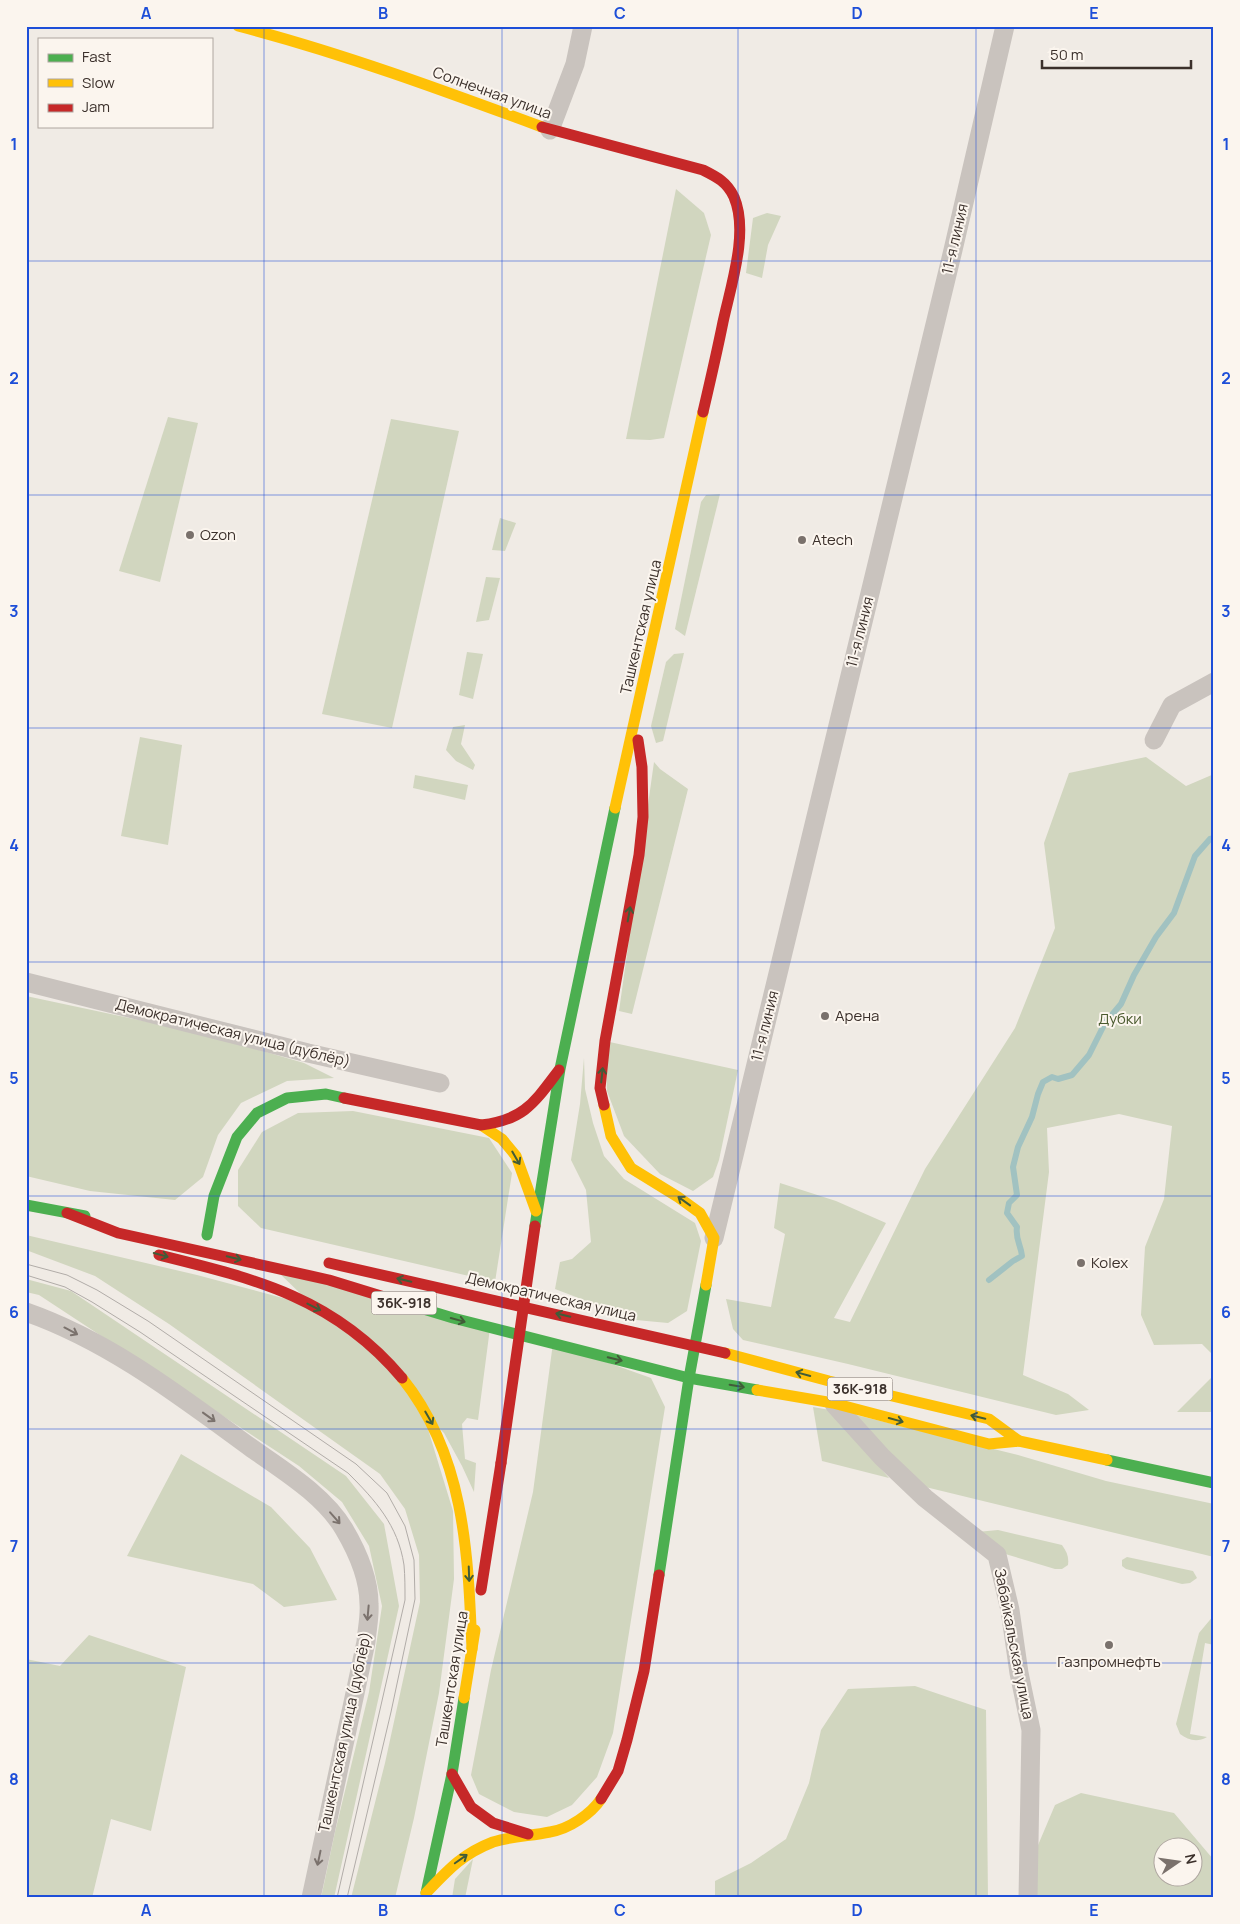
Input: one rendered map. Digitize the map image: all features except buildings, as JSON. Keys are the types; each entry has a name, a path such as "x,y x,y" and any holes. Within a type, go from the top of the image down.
{"main road":[{"name":"Солнечная улица","path":"238,26 281,37 398,74 550,130 703,170 720,179 731,192"},
{"name":"Ташкентская улица","path":"426,1896 452,1774 560,1069 614,811 736,265 740,237 738,211 731,192"},
{"path":"426,1896 452,1865 466,1855 494,1842 530,1834 552,1832 571,1824 595,1808 618,1772 644,1671 689,1378 714,1238 700,1213 632,1168 611,1136 600,1088 606,1041 639,855 643,816 642,777 636,718"},
{"path":"207,1236 214,1196 237,1137 257,1112 287,1098 326,1094 481,1125 500,1124 516,1118 534,1103 560,1069"},
{"path":"481,1125 502,1139 516,1156 524,1175 536,1221"},
{"name":"Демократическая улица","path":"26,1205 67,1213 329,1280 454,1318 689,1378 833,1403 989,1444 1019,1441 1214,1483"},
{"path":"120,1227 153,1253 265,1284 316,1307 345,1324 371,1344 406,1382 435,1429 447,1456 459,1498 468,1560 472,1649"},
{"name":"Демократическая улица","path":"316,1260 696,1345 829,1381 989,1419 1019,1441"},
{"path":"452,1774 471,1807 493,1823 530,1834"}],"street":[{"path":"550,130 575,64 583,26"},
{"name":"11-я линия","path":"714,1238 953,250 1005,26"},
{"path":"1154,740 1172,705 1214,682"},
{"name":"Демократическая улица (дублёр)","path":"26,982 308,1053 440,1083"},
{"name":"Ташкентская улица (дублёр)","path":"26,1312 53,1321 116,1354 192,1404 312,1492 343,1527 362,1565 369,1603 366,1642 311,1898"},
{"name":"Забайкальская улица","path":"833,1403 882,1457 925,1498 997,1555 1010,1610 1019,1673 1031,1730 1028,1898"}],"green space":[{"path":"676,189 704,213 711,235 664,438 650,440 626,439"},
{"path":"767,213 781,216 768,245 762,278 746,273 753,218"},
{"path":"168,417 198,423 160,582 119,571"},
{"path":"391,419 459,431 392,728 322,714"},
{"path":"720,494 685,636 675,629 701,502 706,495"},
{"path":"500,518 516,523 505,551 492,550"},
{"path":"486,577 500,578 489,620 476,622"},
{"path":"467,652 483,654 473,699 459,695"},
{"path":"684,653 663,741 656,743 651,726 666,662 674,654"},
{"path":"465,725 461,744 475,765 473,770 456,761 446,750 453,727"},
{"path":"140,737 182,745 168,845 121,836"},
{"name":"Дубки","path":"1146,757 1186,786 1214,774 1214,1356 1202,1344 1154,1345 1141,1315 1145,1247 1164,1199 1172,1126 1119,1114 1047,1128 1049,1172 1023,1375 1068,1394 1089,1410 1056,1415 743,1340 733,1329 726,1299 771,1307 785,1234 774,1228 780,1183 836,1201 886,1223 834,1318 850,1322 925,1169 1015,1028 1055,928 1044,843 1069,773"},
{"path":"654,762 660,769 688,789 632,1014 619,1011"},
{"path":"415,775 468,785 465,800 413,788"},
{"path":"26,996 200,1033 304,1063 334,1078 287,1081 241,1103 218,1135 203,1177 175,1200 90,1191 26,1176"},
{"path":"605,1041 738,1070 719,1160 713,1177 693,1191 660,1174 624,1136 607,1091"},
{"path":"584,1058 585,1089 593,1123 604,1156 624,1179 695,1223 701,1241 687,1311 668,1323 636,1320 555,1289 560,1262 572,1259 591,1242 586,1190 571,1160 580,1104"},
{"path":"353,1111 489,1138 512,1173 495,1282 261,1228 238,1206 238,1170 262,1132 298,1113"},
{"path":"26,1235 197,1275 316,1307 420,1403 453,1511 454,1579 439,1693 414,1818 395,1898 351,1898 385,1763 420,1602 419,1555 405,1509 380,1474 169,1324 95,1276 26,1250"},
{"path":"273,1267 490,1328 478,1420 467,1418 462,1424 465,1459 476,1463 474,1492 444,1433"},
{"path":"26,1279 71,1291 346,1476 384,1524 399,1606 334,1898 321,1898 369,1692 382,1606 369,1546 342,1502 299,1466 39,1295 26,1292"},
{"path":"553,1343 651,1378 665,1407 613,1733 597,1777 572,1805 547,1817 514,1812 479,1794 471,1775 491,1670 533,1492"},
{"path":"1214,1375 1214,1412 1177,1412"},
{"path":"813,1407 830,1410 889,1478 822,1461"},
{"path":"852,1414 1018,1455 1106,1481 1214,1504 1214,1557 909,1483"},
{"path":"181,1454 271,1507 310,1548 337,1600 284,1607 253,1584 127,1556"},
{"path":"998,1530 1062,1545 1067,1555 1068,1565 1062,1569 1055,1569 992,1550 977,1532"},
{"path":"1127,1557 1193,1571 1197,1578 1190,1583 1182,1584 1126,1569 1122,1566 1122,1560"},
{"path":"1214,1615 1214,1645 1205,1643 1190,1734 1207,1737 1193,1740 1180,1734 1176,1724 1199,1633"},
{"path":"89,1635 186,1667 151,1831 111,1819 92,1898 26,1898 26,1659 60,1666"},
{"path":"915,1686 986,1710 988,1898 715,1898 715,1881 751,1863 786,1839 809,1783 821,1730 848,1689"},
{"path":"1081,1793 1174,1813 1194,1836 1152,1836 1152,1886 1202,1886 1202,1846 1213,1859 1214,1898 1033,1898 1033,1857 1055,1805"},
{"path":"473,1859 465,1898 452,1898 455,1879"}],"waterway":[{"path":"989,1280 1022,1256 1017,1227 1007,1213 1009,1203 1017,1195 1013,1167 1018,1147 1032,1117 1043,1082 1052,1077 1058,1079 1072,1075 1089,1055 1105,1023 1121,1004 1134,975 1156,937 1174,913 1195,856 1210,839 1214,838"}],"tram line":[{"path":"26,1264 67,1275 97,1290 148,1321 356,1464 387,1493 405,1526 414,1560 415,1599 391,1712 347,1898"},
{"path":"26,1275 65,1287 92,1302 140,1332 348,1473 376,1503 391,1525 397,1538 404,1565 405,1600 337,1898"}],"traffic: fast":[{"path":"535,1226 560,1069 615,808"},
{"path":"207,1235 214,1196 237,1137 257,1113 287,1098 326,1094 344,1098"},
{"path":"26,1205 85,1216"},
{"path":"659,1575 689,1378 706,1285"},
{"path":"407,1304 453,1318 689,1378 757,1390"},
{"path":"1107,1460 1214,1483"},
{"path":"426,1893 452,1774 464,1698"}],"traffic: slow":[{"path":"238,26 354,60 542,127"},
{"path":"615,808 703,412"},
{"path":"604,1105 611,1136 631,1168 700,1213 714,1238 706,1285"},
{"path":"481,1125 502,1139 516,1156 536,1211"},
{"path":"725,1353 829,1381 989,1419 1019,1441"},
{"path":"402,1378 423,1408 439,1440 451,1473 465,1542 472,1649"},
{"path":"757,1390 833,1403 989,1444 1019,1441 1107,1460"},
{"path":"464,1698 475,1630"},
{"path":"426,1893 464,1857 482,1847 500,1840 565,1828 585,1815 601,1799"}],"traffic: jam":[{"path":"542,127 703,170 721,180 734,197 740,226 737,259 703,412"},
{"path":"604,1105 600,1088 605,1041 639,855 643,817 642,767 638,740"},
{"path":"344,1098 481,1125 508,1119 527,1108 535,1101 559,1070"},
{"path":"67,1213 118,1233 329,1280 407,1304"},
{"path":"501,1463 535,1226"},
{"path":"159,1255 261,1283 321,1310 349,1328 376,1351 402,1378"},
{"path":"329,1263 725,1353"},
{"path":"481,1590 501,1463"},
{"path":"601,1799 618,1771 627,1740 644,1671 659,1575"},
{"path":"452,1774 471,1807 493,1823 528,1834"}],"place":[{"name":"Ozon","path":"190,535"},
{"name":"Atech","path":"802,540"},
{"name":"Арена","path":"825,1016"},
{"name":"Kolex","path":"1081,1263"},
{"name":"Газпромнефть","path":"1109,1645"}]}
